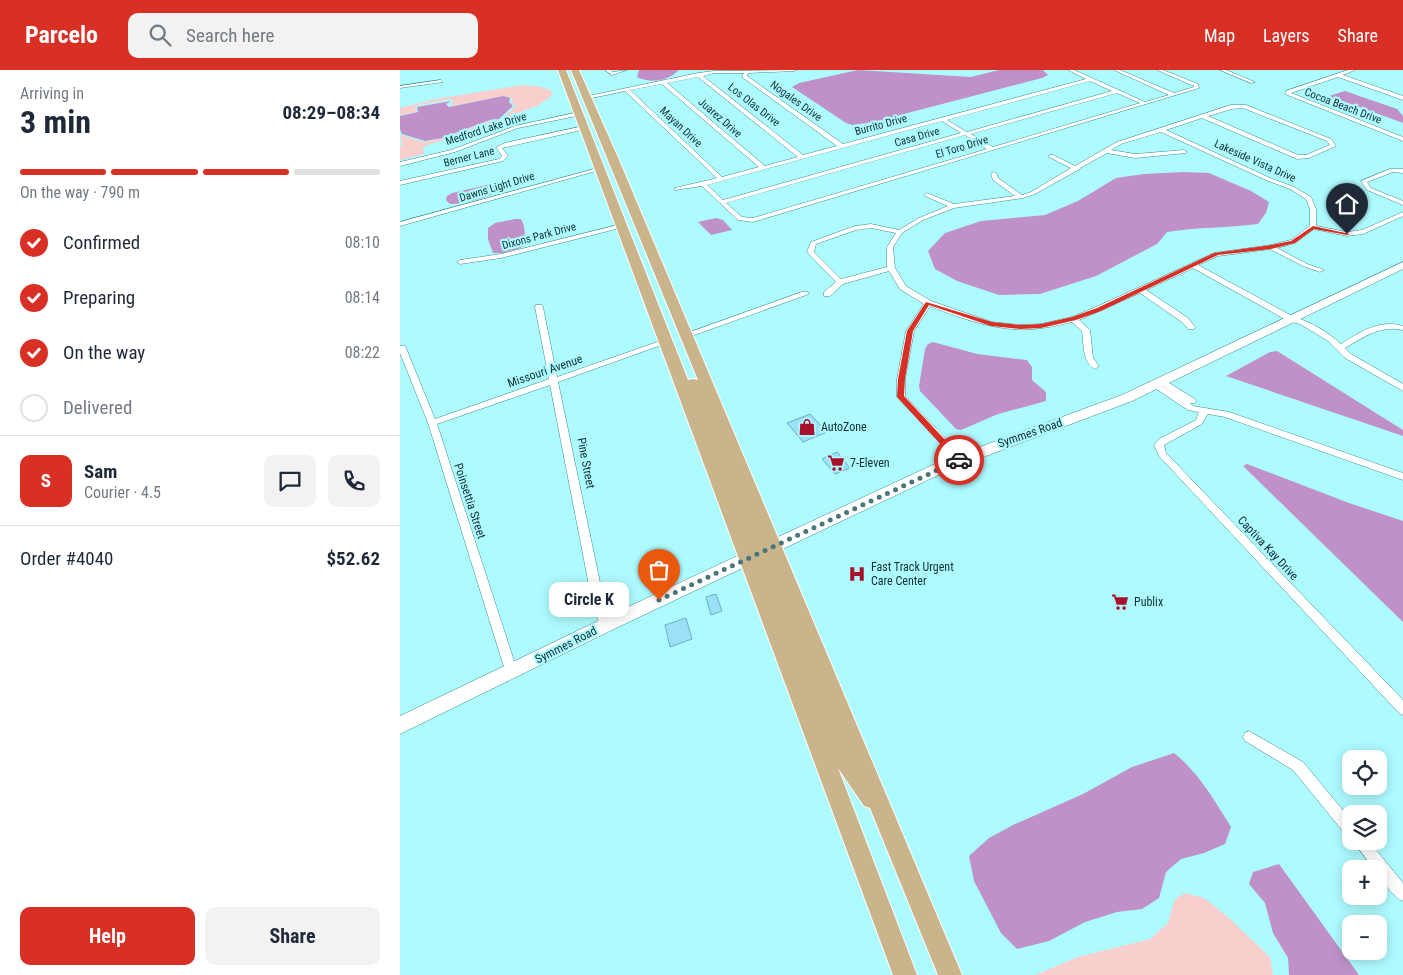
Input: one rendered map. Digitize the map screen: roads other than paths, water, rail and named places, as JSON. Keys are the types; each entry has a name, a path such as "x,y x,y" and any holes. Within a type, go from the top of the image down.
{"main road":[{"path":"562,70 666,342 759,549 839,753 855,778 883,812 950,975"},
{"path":"566,70 570,74 579,93 587,97"},
{"path":"574,70 587,97 701,372 759,549 906,975"},
{"path":"611,196 621,200 648,268 660,274"},
{"path":"646,290 656,292 681,353 701,372"}],"street":[{"path":"607,70 612,74 625,70"},
{"name":"Los Olas Drive","path":"694,70 802,157"},
{"path":"587,97 714,72 794,70"},
{"path":"1070,70 1144,103"},
{"path":"1116,70 1173,95"},
{"name":"El Toro Drive","path":"703,184 740,219 753,220 1197,88 1196,85 1158,70"},
{"path":"1222,70 1254,82"},
{"path":"1232,74 1245,70"},
{"name":"Cocoa Beach Drive","path":"1354,70 1288,92 1288,94 1403,139"},
{"name":"Nogales Drive","path":"748,71 744,76 840,146"},
{"path":"1338,75 1403,98"},
{"name":"Burrito Drive","path":"677,188 703,184 1090,79"},
{"path":"400,86 441,81"},
{"name":"Juarez Drive","path":"664,83 762,168"},
{"name":"Mayan Drive","path":"627,90 721,179"},
{"name":"Casa Drive","path":"722,202 1116,91"},
{"name":"Lakeside Vista Drive","path":"900,232 921,219 953,206 1021,197 1033,193 1119,143 1161,130 1202,116 1231,107 1244,106 1329,140 1334,146 1306,157 1296,157 1202,116"},
{"name":"Medford Lake Drive","path":"400,164 453,151 517,128 579,114"},
{"path":"942,119 992,148"},
{"name":"Berner Lane","path":"400,183 501,160 505,156 499,147 584,128"},
{"name":"Lakeside Vista Drive","path":"1161,130 1292,188 1309,198 1313,209 1313,227"},
{"path":"1107,150 1135,156 1184,152"},
{"path":"1051,156 1077,169"},
{"name":"Dawns Light Drive","path":"400,224 473,206 600,168"},
{"path":"1403,171 1392,170 1364,181 1369,189 1403,204"},
{"path":"994,174 995,179 1021,197"},
{"path":"927,194 953,206"},
{"path":"840,282 810,252 813,243 855,228 871,226 900,232 890,247 891,268 904,287 928,303 991,324 1020,327 1041,326 1074,319 1141,290 1216,254 1271,247 1293,242 1313,227 1347,234 1363,232 1403,214"},
{"name":"Dixons Park Drive","path":"460,262 487,260 622,226"},
{"path":"1271,247 1305,265 1320,270"},
{"name":"Symmes Road","path":"400,715 958,456 1025,426 1153,384 1403,264"},
{"path":"1194,265 1291,319 1296,325 1340,348 1348,356 1403,388"},
{"path":"827,294 840,282 891,268"},
{"path":"1141,290 1185,320 1191,327"},
{"path":"686,335 805,294"},
{"path":"928,303 910,331 901,379 901,397 958,456"},
{"name":"Pine Street","path":"539,306 604,621"},
{"path":"1074,319 1086,330 1089,358 1095,366"},
{"path":"1340,348 1382,326 1392,325 1403,328"},
{"name":"Missouri Avenue","path":"432,423 666,342"},
{"name":"Poinsettia Street","path":"402,348 432,423 509,664"},
{"path":"1153,384 1191,408 1226,414 1403,477"},
{"name":"Captiva Kay Drive","path":"1206,410 1199,422 1162,441 1159,445 1162,454 1403,709"},
{"name":"Symmes Road","path":"400,725 604,621"},
{"path":"1249,736 1298,766 1342,819"},
{"path":"1367,850 1403,894"}],"place":[{"name":"AutoZone","path":"807,427"},
{"name":"7-Eleven","path":"836,463"},
{"name":"Fast Track Urgent Care Center","path":"857,574"},
{"name":"Circle K","path":"659,600"},
{"name":"Publix","path":"1120,602"}]}
